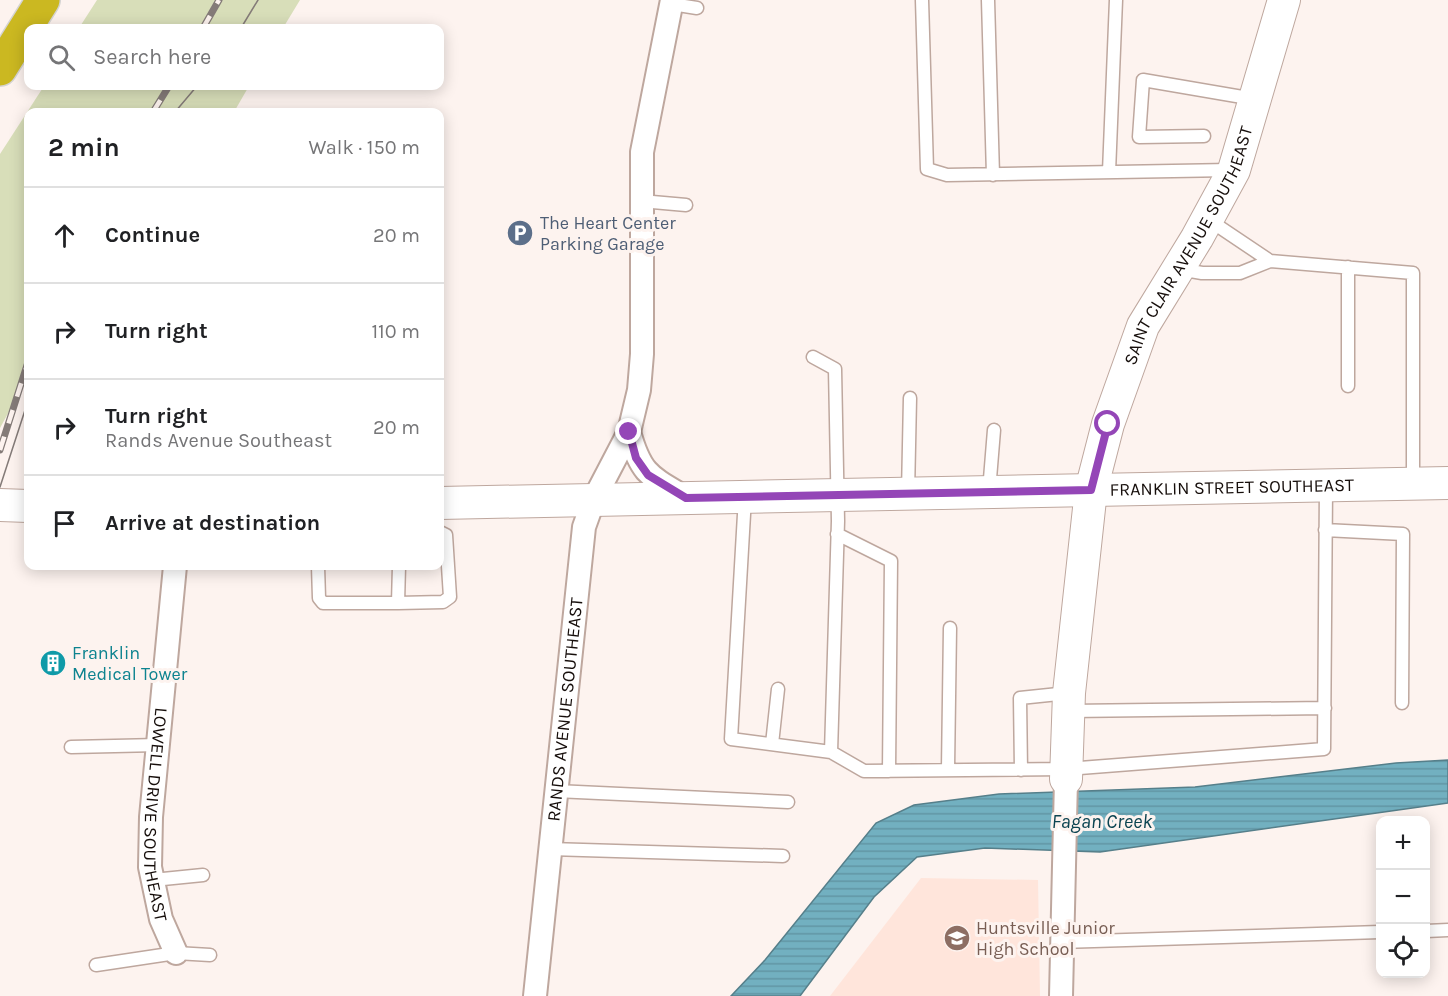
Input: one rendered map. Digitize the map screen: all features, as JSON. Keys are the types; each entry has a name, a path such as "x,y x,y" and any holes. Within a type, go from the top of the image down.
{"highway":[{"path":"24,24 36,5"},
{"path":"3,59 24,25"}],"street":[{"name":"SAINT CLAIR AVENUE SOUTHEAST","path":"1067,774 1069,702 1091,490 1108,424 1143,326 1179,269 1234,170 1284,0"},
{"name":"RANDS AVENUE SOUTHEAST","path":"535,996 584,527 594,499 629,432 639,390 642,354 640,201 645,125 672,2"},
{"path":"629,432 636,458 648,475 686,498"},
{"name":"FRANKLIN STREET SOUTHEAST","path":"444,503 1448,483"},
{"path":"0,505 24,506"},
{"name":"LOWELL DRIVE SOUTHEAST","path":"175,570 151,817 150,867 161,918 176,953"},
{"path":"1061,996 1067,774"}],"lane":[{"path":"922,0 927,169 947,175 1234,170"},
{"path":"988,0 993,175"},
{"path":"1110,172 1116,0"},
{"path":"672,2 697,8"},
{"path":"1204,136 1139,137 1143,80 1255,99"},
{"path":"640,201 686,204"},
{"path":"1208,219 1270,261"},
{"path":"1179,269 1202,273 1240,273 1270,261 1413,273 1413,484"},
{"path":"1348,267 1348,386"},
{"path":"813,357 835,369 837,534 831,752"},
{"path":"907,495 910,398"},
{"path":"989,493 994,430"},
{"path":"745,497 731,739 831,752 864,771 1021,770 1067,774 1324,749 1326,486"},
{"path":"1325,530 1403,534 1402,703"},
{"path":"318,570 319,598 323,603 442,602 450,597 446,535 444,534"},
{"path":"837,534 891,561 889,771"},
{"path":"398,603 399,570"},
{"path":"948,769 950,628"},
{"path":"772,744 778,689"},
{"path":"1021,770 1020,698 1069,702 1325,708"},
{"path":"71,747 158,745"},
{"path":"556,791 788,802"},
{"path":"550,849 783,856"},
{"path":"153,880 203,875"},
{"path":"1430,931 1448,930"},
{"path":"1061,942 1376,932"},
{"path":"96,965 176,953 210,955"}],"shaded area":[{"name":"Huntsville Junior High School","path":"921,878 1038,880 1040,996 830,996"}],"green space":[{"path":"97,0 300,0 285,24 82,24"},
{"path":"41,90 247,90 236,108 30,108"},
{"path":"24,117 24,384 0,428 0,154"}],"water":[{"name":"Fagan Creek","path":"1448,760 1448,803 1100,852 985,848 917,857 874,897 800,996 731,996 765,960 876,823 914,805 999,794 1195,787 1396,763"}],"tram line":[{"path":"243,24 258,0"},
{"path":"178,108 194,90"},
{"path":"0,487 24,413"}],"railway":[{"path":"205,24 219,0"},
{"path":"155,108 167,90"},
{"path":"0,450 24,375"}],"place":[{"name":"The Heart Center Parking Garage","path":"520,233"},
{"name":"Franklin Medical Tower","path":"53,663"},
{"name":"Huntsville Junior High School","path":"957,938"}],"route":[{"path":"629,432 636,458 648,475 686,498 836,496 1091,490 1108,424"}]}
